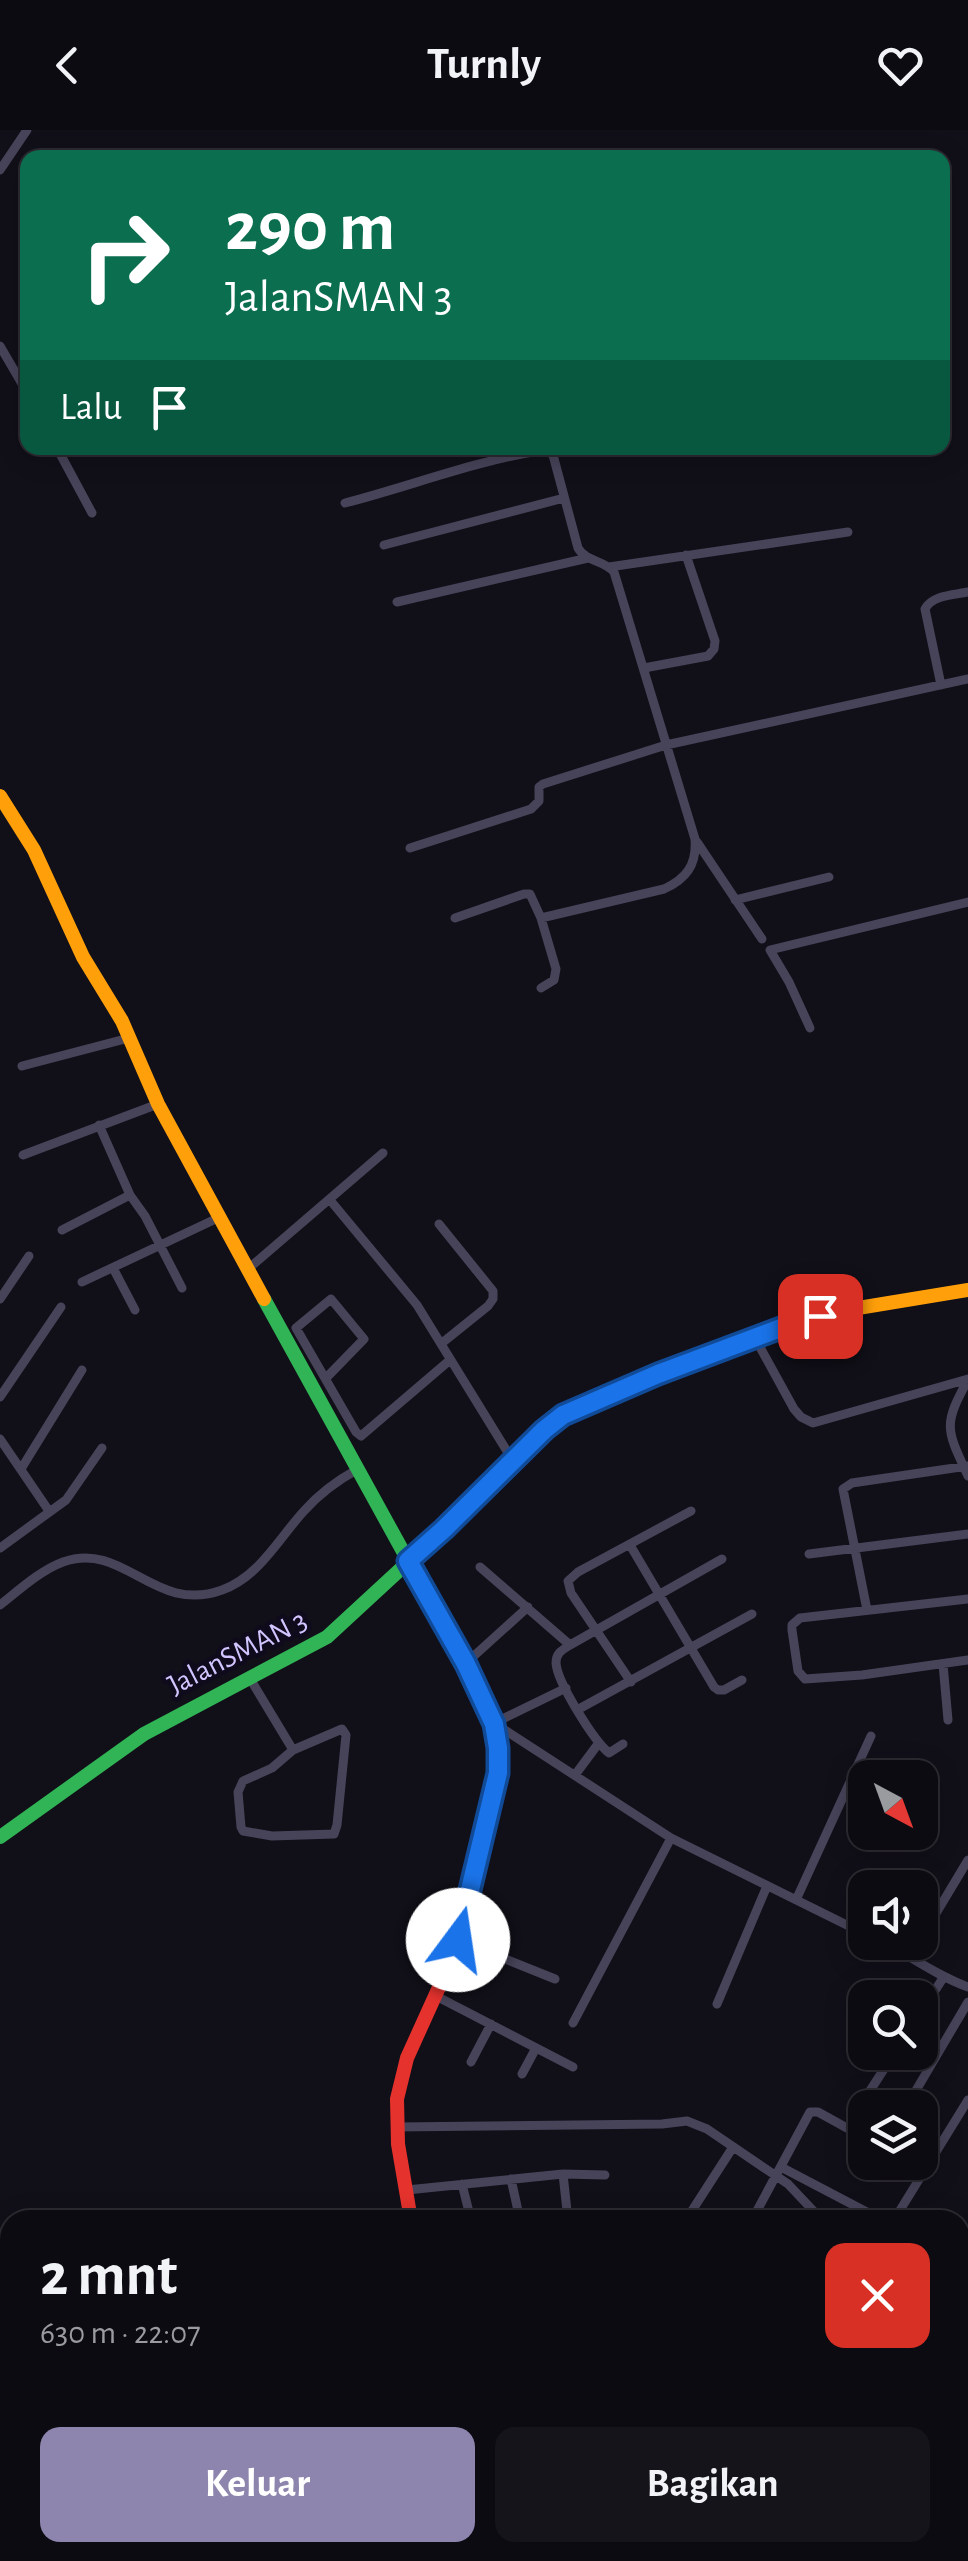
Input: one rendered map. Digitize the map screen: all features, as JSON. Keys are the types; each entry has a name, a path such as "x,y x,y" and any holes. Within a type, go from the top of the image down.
{"street":[{"path":"0,170 27,130"},
{"path":"0,346 20,380"},
{"path":"61,455 92,513"},
{"path":"345,503 524,455"},
{"path":"540,918 664,889 692,866 696,851 614,572 581,554 553,455"},
{"path":"384,545 564,498"},
{"path":"609,567 848,532"},
{"path":"644,668 708,656 714,649 686,556"},
{"path":"398,602 588,558"},
{"path":"941,686 926,604 968,592"},
{"path":"410,848 531,809 543,784 666,745 968,680"},
{"path":"0,796 34,850 158,1104 466,1664 494,1724 498,1773 458,1940 406,2058 397,2101 396,2127 410,2210"},
{"path":"695,839 762,940"},
{"path":"735,900 829,877"},
{"path":"454,918 530,894 556,969 554,980 541,988"},
{"path":"810,1028 790,982 770,950 968,902"},
{"path":"22,1066 129,1038"},
{"path":"23,1155 158,1104"},
{"path":"99,1124 130,1195 182,1288"},
{"path":"248,1268 382,1153"},
{"path":"62,1230 130,1195"},
{"path":"330,1200 417,1305 513,1461"},
{"path":"82,1282 220,1217"},
{"path":"439,1224 494,1291 488,1306 442,1343"},
{"path":"0,1298 29,1256"},
{"path":"113,1268 135,1310"},
{"name":"JalanSMAN 3","path":"0,1838 144,1734 327,1637 544,1430 570,1411 794,1323 846,1310 968,1290"},
{"path":"326,1378 364,1339 330,1299 296,1328 356,1432 361,1436 450,1360"},
{"path":"0,1397 60,1307"},
{"path":"756,1338 794,1409 813,1423 968,1379"},
{"path":"21,1469 82,1370"},
{"path":"866,1610 843,1496 846,1486 967,1470 950,1440 950,1423 968,1379"},
{"path":"0,1439 50,1511"},
{"path":"0,1548 66,1500 102,1448"},
{"path":"0,1605 56,1566 83,1558 116,1564 171,1593 188,1596 220,1591 258,1566 307,1507 358,1469"},
{"path":"631,1682 572,1594 568,1581 691,1511"},
{"path":"809,1554 968,1534"},
{"path":"630,1546 718,1690 742,1680"},
{"path":"623,1744 609,1752 598,1744 566,1688 556,1658 570,1645 722,1559"},
{"path":"480,1567 570,1645"},
{"path":"968,1599 800,1618 795,1620 792,1630 798,1671 805,1679 968,1660"},
{"path":"466,1664 528,1607"},
{"path":"577,1710 752,1614"},
{"path":"943,1664 948,1720"},
{"path":"249,1678 292,1750"},
{"path":"494,1724 566,1688"},
{"path":"494,1724 671,1838 848,1926"},
{"path":"345,1731 336,1832 331,1836 272,1836 243,1831 239,1786 272,1768 292,1750 345,1731"},
{"path":"796,1900 871,1736"},
{"path":"575,1775 598,1744"},
{"path":"573,2022 671,1838"},
{"path":"938,1910 968,1860"},
{"path":"716,2004 767,1886"},
{"path":"458,1940 555,1980"},
{"path":"917,1960 944,1978 968,1987"},
{"path":"938,1987 944,1978"},
{"path":"436,1996 573,2067"},
{"path":"916,2090 968,2002"},
{"path":"470,2062 491,2024"},
{"path":"522,2074 536,2048"},
{"path":"938,2148 968,2100"},
{"path":"758,2210 810,2112 818,2112 848,2129"},
{"path":"396,2127 687,2121 707,2129 733,2148 861,2210"},
{"path":"693,2210 733,2148"},
{"path":"779,2171 813,2210"},
{"path":"407,2190 563,2174 606,2176"},
{"path":"563,2174 567,2210"},
{"path":"511,2179 518,2210"},
{"path":"900,2210 918,2180"},
{"path":"462,2184 468,2210"}],"traffic: fast":[{"path":"264,1299 493,1719 497,1746 495,1789 471,1895"},
{"path":"0,1837 144,1734 327,1637 504,1470"}],"traffic: slow":[{"path":"0,796 34,850 83,957 122,1021 158,1104 264,1299"},
{"path":"504,1470 544,1430 570,1411 658,1374 793,1323 968,1290"}],"traffic: jam":[{"path":"409,2210 398,2144 397,2099 407,2058 450,1963 471,1895"}],"route":[{"path":"458,1940 498,1773 498,1748 494,1724 466,1664 408,1561 563,1415 658,1374 820,1316"}]}
